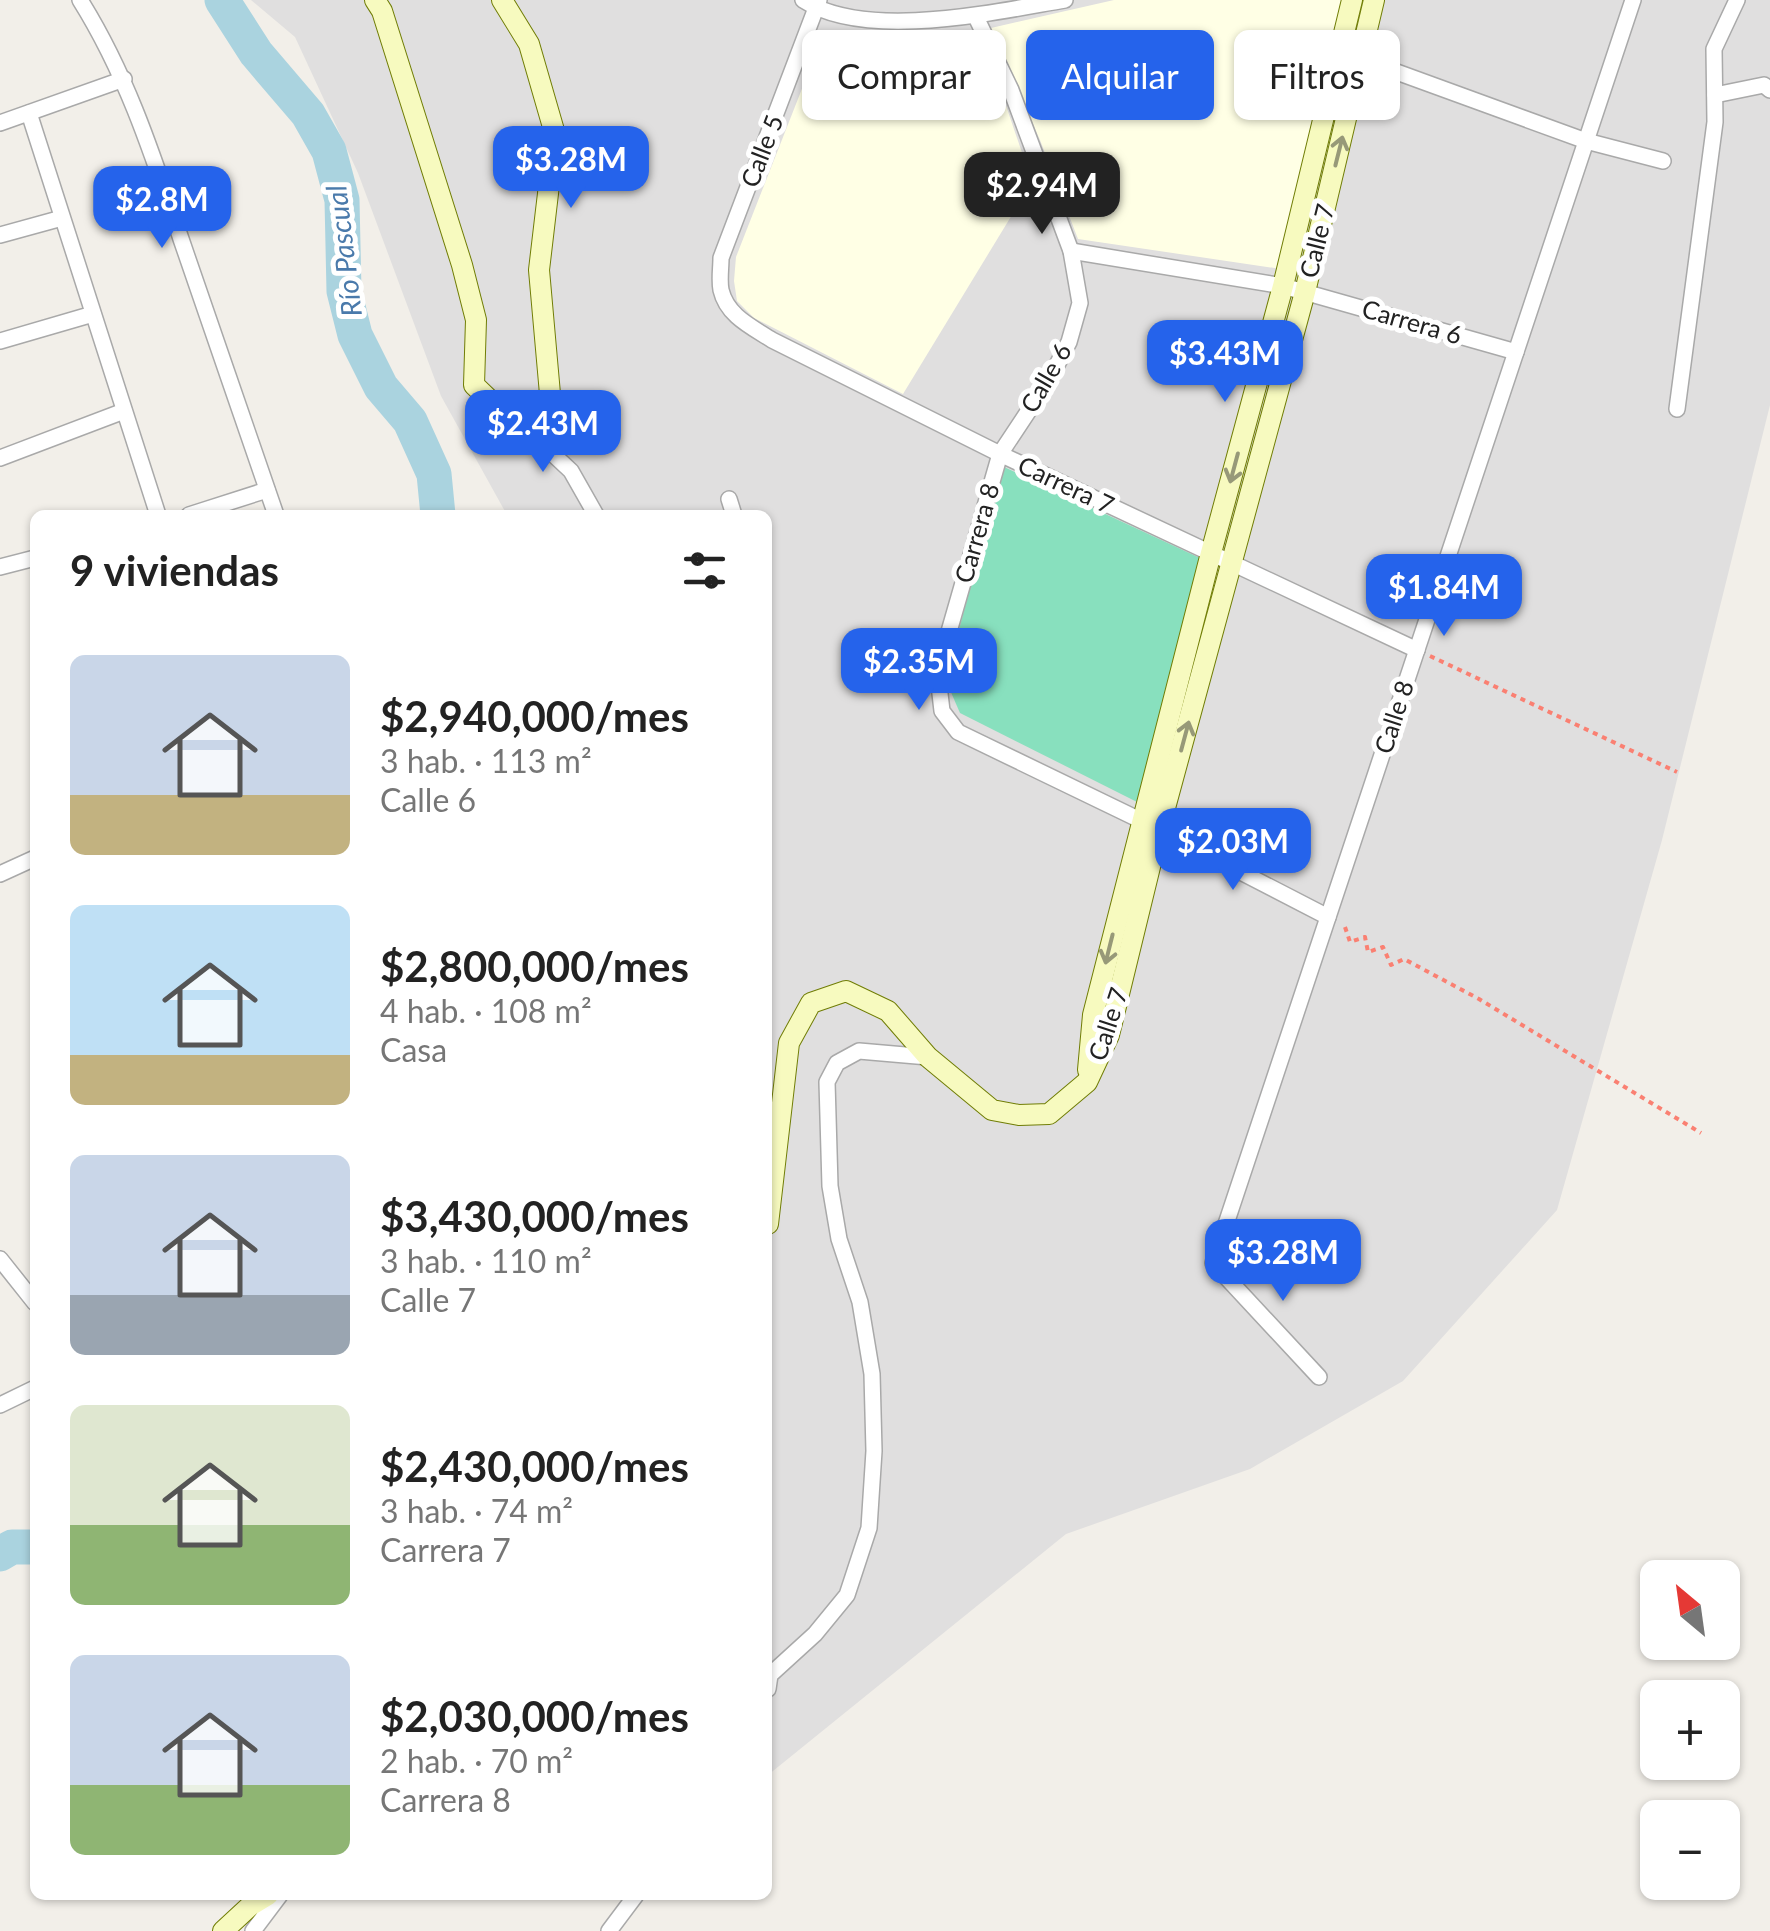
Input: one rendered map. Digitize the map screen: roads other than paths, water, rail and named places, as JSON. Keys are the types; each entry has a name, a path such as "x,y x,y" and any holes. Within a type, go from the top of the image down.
{"main road":[{"path":"375,0 382,11 462,265 476,320 474,385 502,411 526,416 550,394 538,270 554,134 529,44 502,0"},
{"name":"Calle 7","path":"928,1057 992,1110 1019,1115 1050,1114 1087,1082 1109,1036 1150,825 1211,553 1283,286 1352,0"},
{"name":"Calle 7","path":"1367,30 1374,0"},
{"name":"Calle 7","path":"1150,825 1233,563 1346,120"},
{"path":"772,1190 789,1043 811,1003 846,991 888,1011 928,1057"},
{"path":"223,1931 260,1900"}],"street":[{"path":"80,0 124,79 274,510"},
{"path":"813,3 846,18 900,20 976,17 998,6 1065,0"},
{"name":"Calle 8","path":"1319,1377 1213,1263 1632,0"},
{"path":"1677,409 1715,122 1714,49 1737,0"},
{"name":"Calle 5","path":"726,303 721,290 721,258 813,3"},
{"name":"Calle 6","path":"976,17 1011,90 1072,252 1080,303 1069,342 1000,454"},
{"path":"1400,72 1586,141 1663,161"},
{"path":"0,123 124,79"},
{"path":"1715,95 1764,86 1770,90"},
{"path":"29,113 156,510"},
{"path":"0,235 62,218"},
{"name":"Carrera 6","path":"1072,252 1283,286 1516,352"},
{"name":"Carrera 7","path":"726,303 738,319 772,340 1000,454 1417,650"},
{"path":"0,341 93,314"},
{"path":"0,458 124,411"},
{"path":"526,416 540,442 571,471 593,510"},
{"name":"Carrera 8","path":"1000,454 948,635 939,685 942,711 958,732 1328,917"},
{"path":"205,510 267,490"},
{"path":"0,567 30,559"},
{"path":"0,874 30,860"},
{"path":"772,1673 815,1634 846,1595 868,1528 874,1452 872,1374 860,1302 839,1239 830,1186 827,1082 837,1063 859,1051 928,1057"},
{"path":"2,1264 30,1297"},
{"path":"0,1405 30,1390"},
{"path":"253,1931 276,1900"},
{"path":"608,1931 632,1900"}],"waterway":[{"name":"Río Pascual","path":"222,0 256,53 308,114 329,151 342,200 344,291 355,335 381,387 410,421 434,474 438,510"},
{"name":"Río Pascual","path":"0,1554 12,1547 30,1547"}]}
